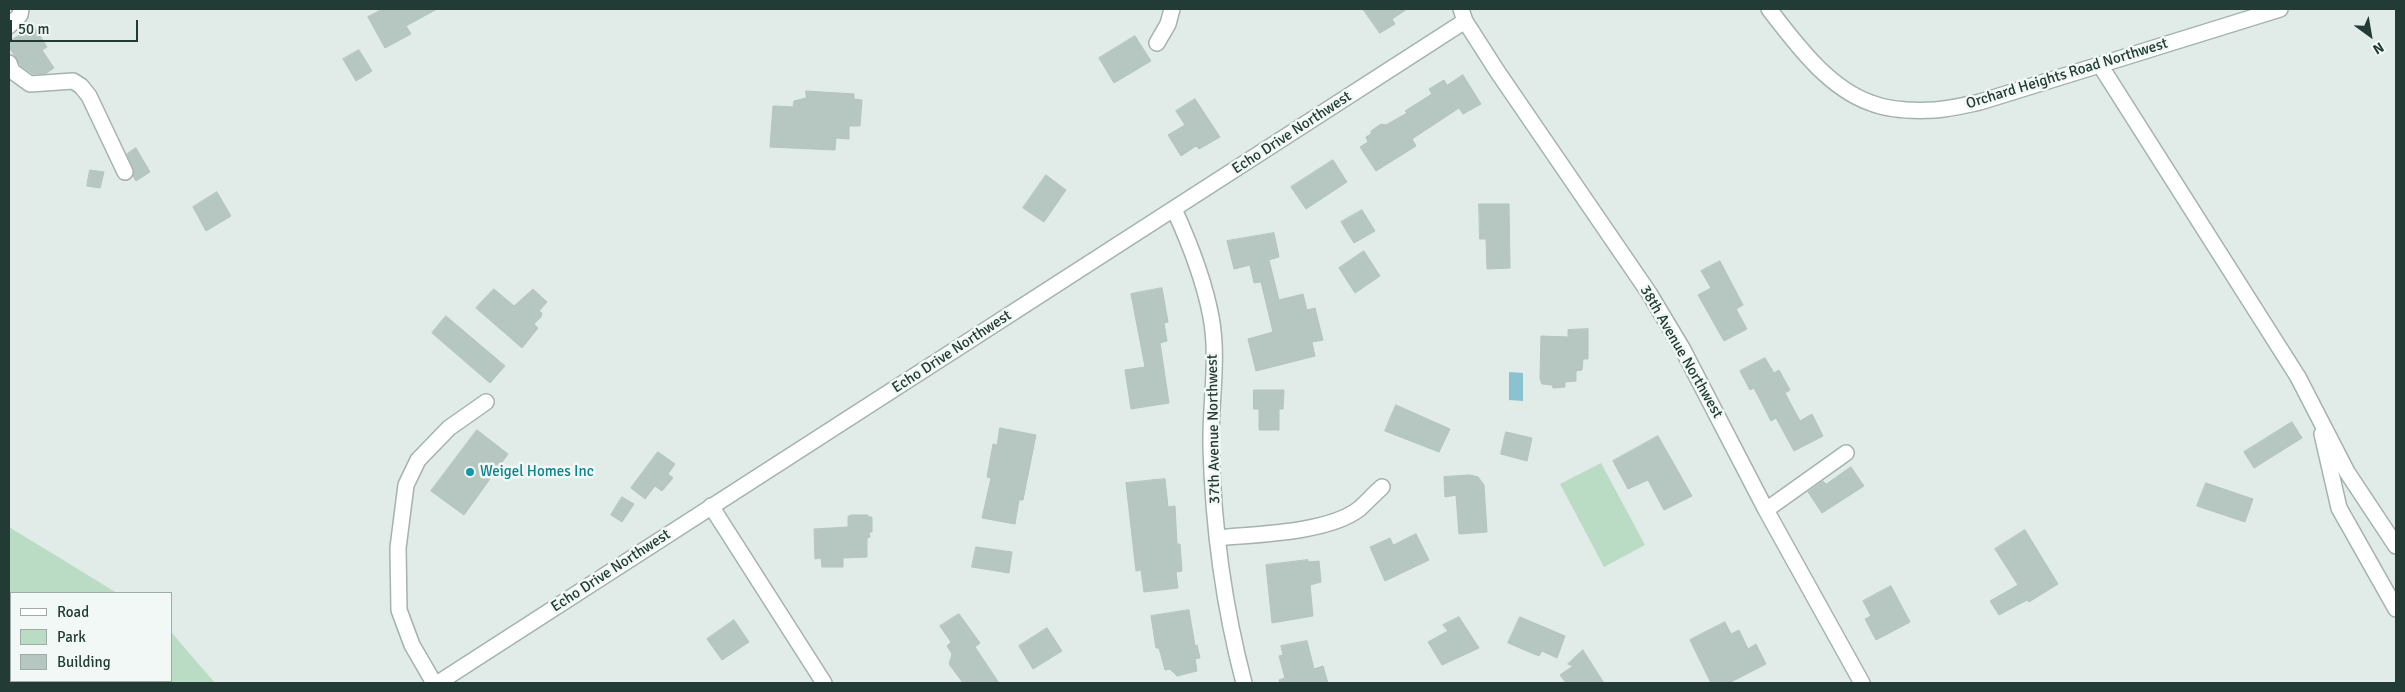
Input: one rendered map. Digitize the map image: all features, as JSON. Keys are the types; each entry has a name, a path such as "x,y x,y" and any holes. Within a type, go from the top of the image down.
{"street":[{"path":"9,26 20,15 21,9"},
{"path":"1157,43 1168,24 1172,9"},
{"name":"Orchard Heights Road Northwest","path":"1769,9 1814,62 1844,89 1871,104 1900,110 1937,110 1980,102 2280,9"},
{"name":"Echo Drive Northwest","path":"438,683 1174,209 1463,15"},
{"name":"38th Avenue Northwest","path":"1463,15 1649,293 1682,348 1766,510 1862,683"},
{"path":"9,63 12,71 30,84 73,81 81,86 89,96 125,172"},
{"path":"2100,64 2298,377 2347,472 2396,546"},
{"name":"37th Avenue Northwest","path":"1174,209 1195,256 1211,318 1214,379 1211,445 1217,538 1236,654 1244,683"},
{"path":"434,683 412,645 399,610 398,548 406,485 418,460 449,428 486,402"},
{"path":"2318,416 2338,508 2396,609"},
{"path":"1766,510 1846,453"},
{"path":"1217,538 1291,530 1330,523 1358,510 1382,487"},
{"path":"711,506 824,683"}],"green space":[{"path":"1601,463 1645,545 1604,567 1560,484"},
{"path":"9,527 115,592 10,592 10,682 172,682 172,633 215,683 9,683"}],"water":[{"path":"1509,372 1523,373 1523,401 1509,400"}],"building":[{"path":"383,9 437,9 406,26 411,34 385,48 368,17"},
{"path":"1363,9 1407,9 1392,19 1395,24 1380,33"},
{"path":"34,26 47,47 42,50 54,68 45,74 33,74 21,66 9,47 9,42"},
{"path":"1135,36 1151,61 1114,83 1099,58"},
{"path":"359,50 372,71 356,81 343,59"},
{"path":"1463,75 1481,104 1463,114 1459,108 1412,139 1416,146 1376,171 1360,147 1368,142 1366,137 1371,134 1371,131 1381,124 1386,125 1407,113 1405,111 1432,94 1429,89 1444,80 1447,85"},
{"path":"806,91 854,94 854,99 862,100 860,126 849,126 849,139 836,138 835,150 770,147 773,106 793,107 794,101 806,98"},
{"path":"1195,99 1220,137 1199,149 1196,146 1181,156 1168,135 1185,125 1176,111"},
{"path":"136,148 150,172 136,181 127,154"},
{"path":"1333,160 1347,182 1306,209 1291,187"},
{"path":"90,170 104,172 100,188 87,186"},
{"path":"1046,175 1066,190 1044,222 1023,208"},
{"path":"217,192 231,216 206,231 193,207"},
{"path":"1479,204 1509,204 1510,268 1487,269 1486,239 1480,239"},
{"path":"1362,210 1375,231 1354,243 1341,222"},
{"path":"1274,233 1279,257 1269,260 1279,300 1303,294 1307,310 1315,308 1323,340 1312,342 1315,356 1256,371 1248,339 1273,332 1261,282 1254,283 1250,265 1234,269 1227,241"},
{"path":"1364,251 1380,276 1355,293 1339,268"},
{"path":"1720,261 1743,305 1736,309 1747,329 1724,341 1698,295 1711,288 1701,271"},
{"path":"1162,288 1168,322 1164,323 1167,341 1160,343 1169,403 1131,409 1125,370 1145,367 1131,294"},
{"path":"494,289 514,306 533,289 547,302 539,311 542,313 541,317 534,324 538,328 522,348 476,308"},
{"path":"446,316 505,366 490,383 432,333"},
{"path":"1588,329 1588,359 1583,359 1582,370 1576,371 1576,381 1565,382 1565,387 1553,388 1552,385 1542,384 1540,379 1541,336 1568,337 1568,330"},
{"path":"1765,358 1774,373 1779,370 1790,390 1785,393 1800,421 1812,414 1823,436 1794,451 1776,418 1771,421 1754,388 1750,390 1740,371"},
{"path":"1254,390 1284,390 1283,409 1279,409 1279,430 1259,430 1259,409 1254,409"},
{"path":"1396,405 1450,429 1439,452 1385,431"},
{"path":"2292,422 2302,438 2254,468 2244,452"},
{"path":"1000,428 1036,435 1023,500 1019,500 1015,524 982,518 991,478 987,477 993,444 997,445"},
{"name":"Weigel Homes Inc","path":"477,430 508,454 464,515 431,491"},
{"path":"1506,432 1532,438 1527,461 1501,454"},
{"path":"1658,436 1692,496 1664,510 1648,480 1628,489 1613,461"},
{"path":"658,452 675,464 668,474 673,478 662,491 655,486 645,499 631,488"},
{"path":"1851,467 1864,486 1822,513 1808,492 1823,481 1826,484"},
{"path":"1470,475 1478,477 1484,485 1487,532 1459,534 1456,495 1445,497 1444,477"},
{"path":"1165,479 1168,507 1175,506 1177,544 1180,544 1182,571 1176,572 1178,588 1144,592 1141,570 1136,571 1126,483"},
{"path":"2206,483 2253,499 2245,522 2197,506"},
{"path":"622,497 634,504 622,522 611,515"},
{"path":"851,515 868,515 868,517 872,517 872,532 869,532 870,537 867,538 867,557 843,558 843,567 822,567 821,558 815,559 814,529 848,527 848,517"},
{"path":"2025,530 2058,584 2029,602 2027,600 1999,615 1990,601 2018,585 1995,549"},
{"path":"1416,534 1429,560 1385,581 1370,547 1390,538 1393,545"},
{"path":"976,547 1012,552 1009,573 972,567"},
{"path":"1308,560 1308,562 1319,561 1321,582 1310,585 1313,616 1272,623 1266,565"},
{"path":"1891,586 1910,622 1876,640 1865,619 1871,616 1863,601"},
{"path":"1189,610 1195,646 1197,645 1200,658 1195,659 1197,671 1177,676 1170,669 1165,670 1159,648 1156,648 1151,616"},
{"path":"959,614 980,643 975,647 999,683 963,683 949,664 952,654 947,646 951,642 940,626"},
{"path":"1459,617 1479,648 1442,665 1428,642 1448,631 1443,625"},
{"path":"1520,617 1565,636 1557,658 1542,651 1539,656 1508,643"},
{"path":"734,620 749,642 722,660 707,639"},
{"path":"1725,622 1731,634 1739,630 1748,649 1756,644 1766,664 1729,683 1711,683 1690,640"},
{"path":"1047,628 1062,651 1033,669 1019,646"},
{"path":"1307,641 1314,669 1323,666 1328,683 1280,683 1279,680 1285,678 1279,656 1283,655 1281,646"},
{"path":"1583,650 1604,683 1566,683 1560,675 1573,666 1568,664"}],"place":[{"name":"Weigel Homes Inc","path":"470,472"}]}
